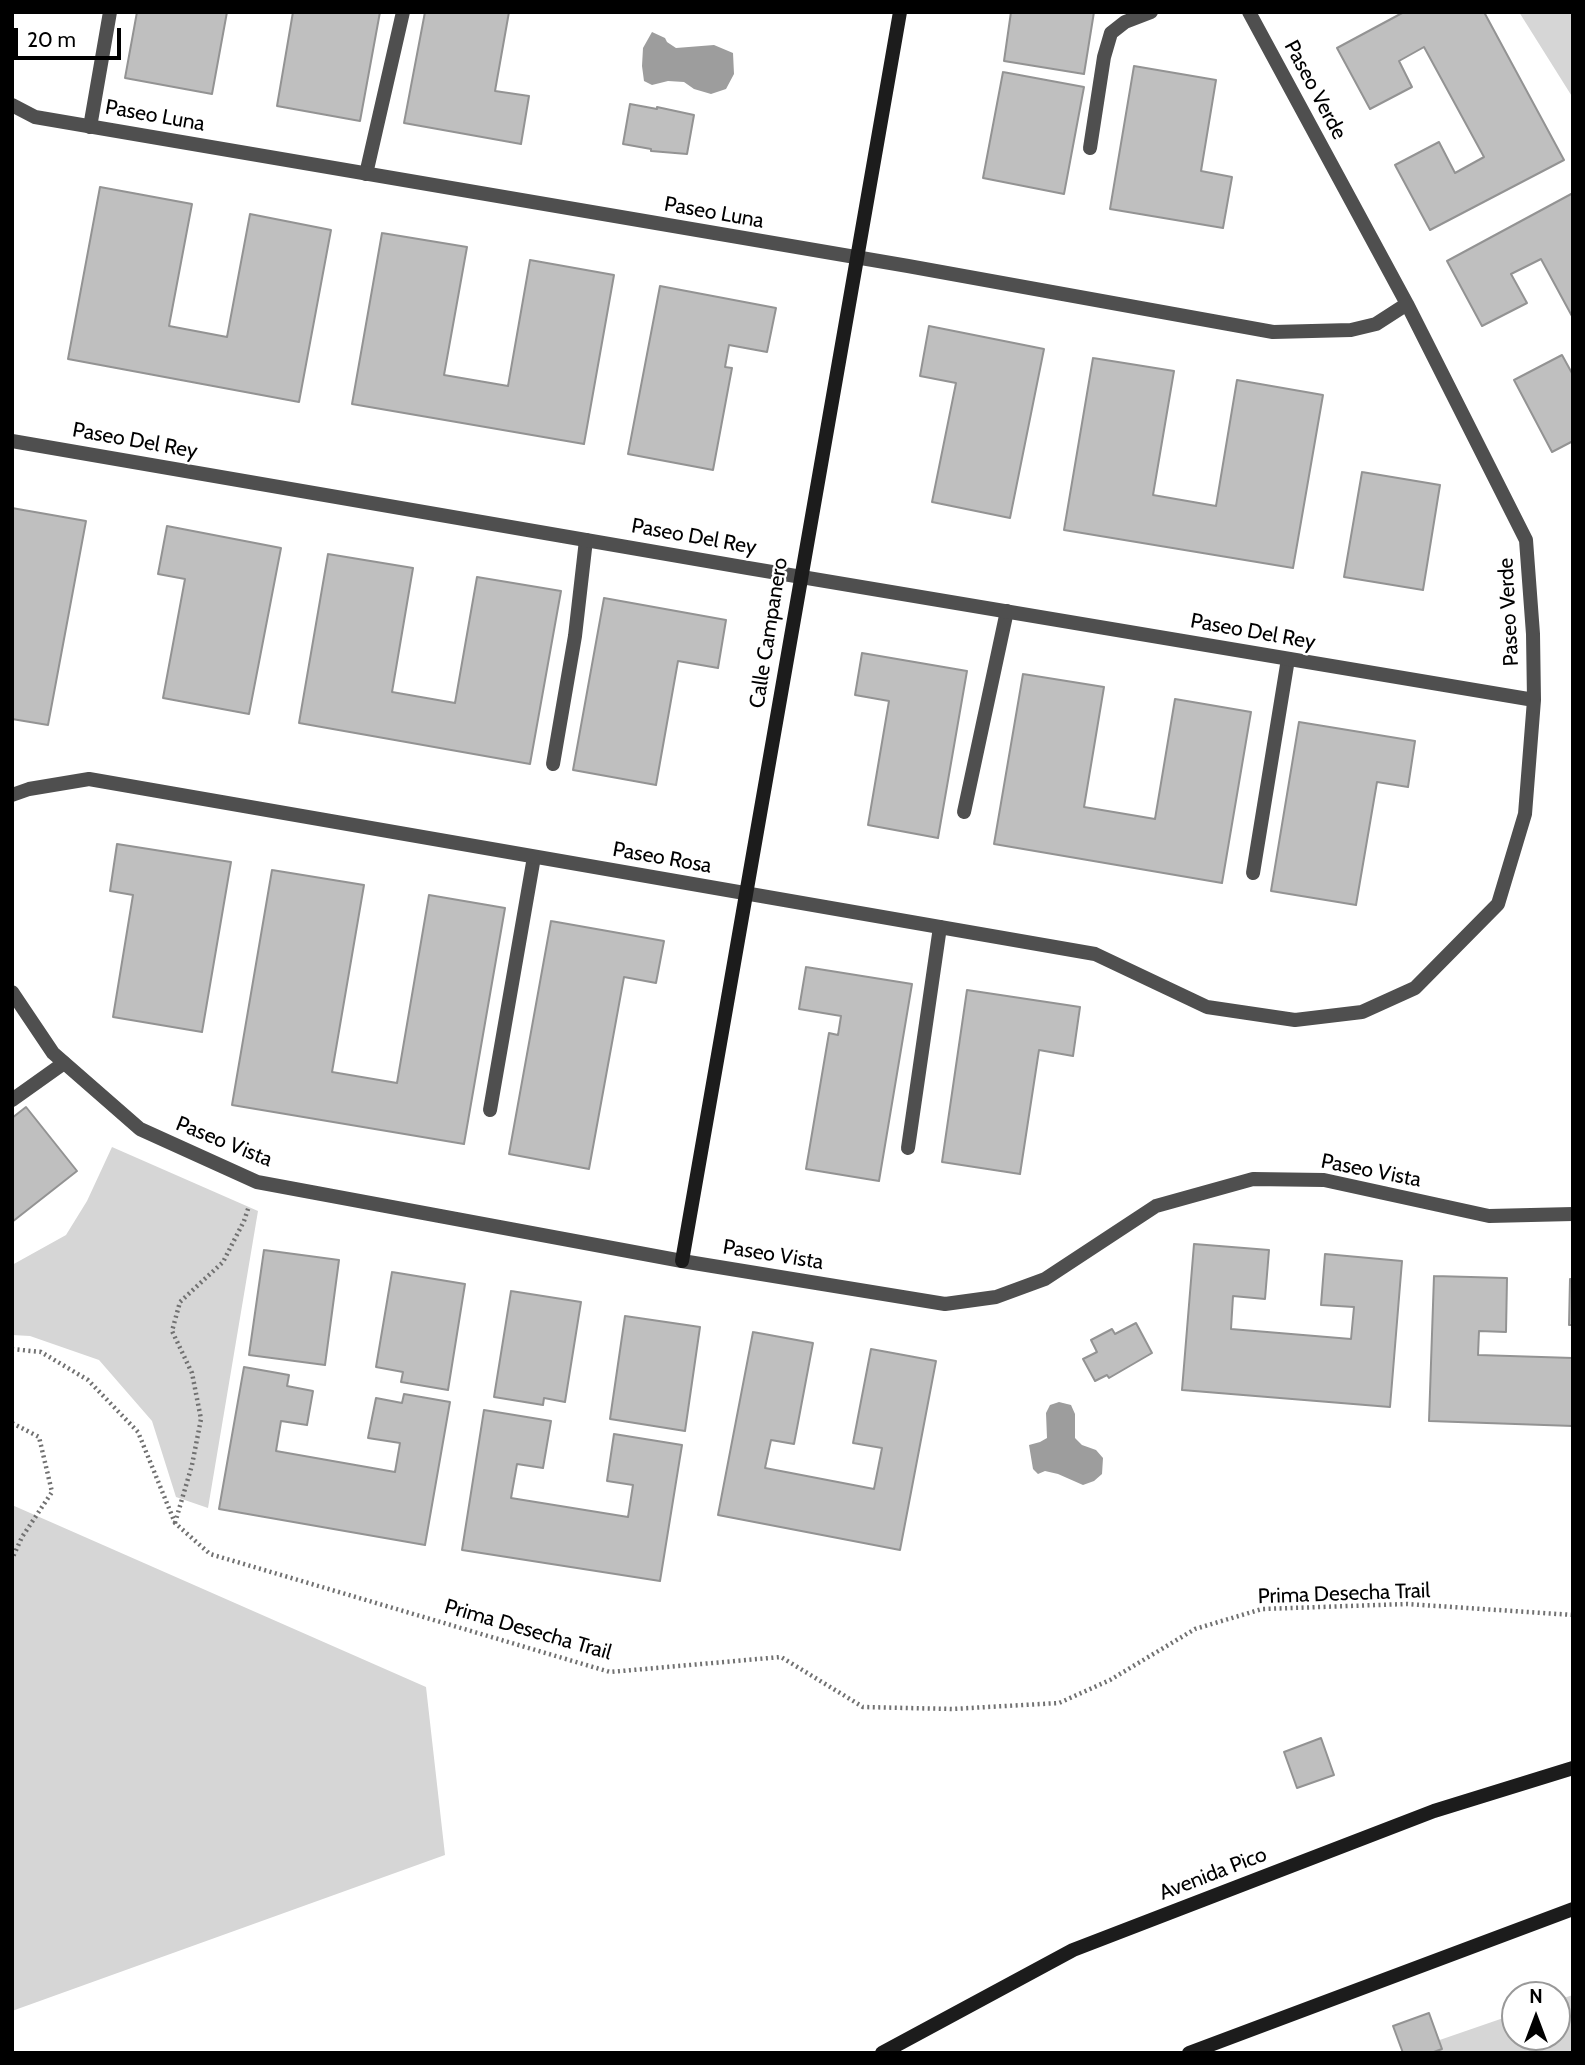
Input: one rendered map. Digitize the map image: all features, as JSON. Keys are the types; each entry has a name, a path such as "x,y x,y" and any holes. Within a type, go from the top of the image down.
{"street":[{"path":"90,127 110,12"},
{"path":"366,174 403,12"},
{"name":"Calle Campanero","path":"681,1261 900,12"},
{"path":"1090,148 1104,57 1111,33 1125,22 1151,12"},
{"name":"Paseo Verde","path":"1249,12 1406,304 1526,540 1534,635 1534,701 1525,814 1498,904 1415,988 1362,1012 1295,1020"},
{"name":"Paseo Luna","path":"12,105 34,117 1273,332 1351,330 1376,324 1406,304"},
{"name":"Paseo Del Rey","path":"12,441 1534,701"},
{"path":"553,764 575,636 586,540"},
{"path":"964,812 1007,611"},
{"path":"1253,873 1288,659"},
{"name":"Paseo Rosa","path":"12,795 29,789 89,779 1095,954 1207,1007 1295,1020"},
{"path":"490,1110 534,857"},
{"path":"908,1148 940,927"},
{"name":"Paseo Vista","path":"12,992 53,1053 140,1129 257,1182 681,1261 945,1304 996,1297 1045,1279 1156,1206 1253,1179 1324,1180 1489,1216 1573,1214"},
{"path":"12,1100 64,1063"},
{"name":"Avenida Pico","path":"882,2053 1073,1950 1434,1811 1573,1768"},
{"path":"1189,2053 1573,1909"}],"path":[{"path":"175,1523 192,1465 201,1419 192,1373 172,1331 180,1302 223,1262 244,1221 257,1182"},
{"name":"Prima Desecha Trail","path":"12,1349 41,1352 88,1380 138,1432 175,1523 210,1554 610,1672 781,1657 863,1707 952,1709 1059,1703 1110,1680 1195,1629 1262,1609 1406,1604 1573,1615"},
{"path":"12,1423 39,1437 52,1492 22,1536 12,1559"}],"shaded area":[{"path":"1519,12 1573,12 1573,98"},
{"path":"652,32 665,38 676,48 714,45 733,53 734,74 726,89 711,94 694,89 684,82 668,81 652,85 644,81 643,48"},
{"path":"112,1147 258,1211 208,1508 176,1497 152,1421 99,1360 30,1336 12,1335 12,1265 66,1235 87,1201"},
{"path":"1059,1402 1071,1405 1075,1414 1075,1438 1082,1445 1096,1450 1103,1458 1102,1474 1094,1481 1083,1485 1058,1474 1045,1471 1038,1474 1033,1469 1029,1445 1047,1438 1046,1413 1050,1405"},
{"path":"12,1505 426,1687 445,1855 12,2011"},
{"path":"1571,1996 1573,2053 1402,2053 1501,2019 1501,2051 1571,2051"}],"building":[{"path":"137,12 227,12 212,94 125,78"},
{"path":"293,12 380,12 360,121 277,106"},
{"path":"425,12 509,12 495,91 529,96 521,144 404,123"},
{"path":"1011,12 1094,12 1084,74 1004,61"},
{"path":"1404,12 1484,12 1564,160 1430,230 1395,165 1439,142 1455,173 1484,157 1424,47 1399,61 1412,87 1370,109 1337,48"},
{"path":"1134,66 1216,80 1201,171 1232,177 1223,228 1110,209"},
{"path":"1003,72 1084,87 1064,194 983,178"},
{"path":"630,104 694,115 687,154 651,151 623,144"},
{"path":"100,187 192,204 169,326 227,337 250,214 331,230 299,402 68,359"},
{"path":"1573,193 1573,318 1541,259 1511,274 1527,303 1482,326 1447,261"},
{"path":"382,233 467,247 444,375 508,386 530,260 614,275 584,444 352,404"},
{"path":"660,286 776,308 767,352 729,345 725,367 732,368 713,470 628,454"},
{"path":"929,326 1044,349 1010,518 932,502 956,383 920,376"},
{"path":"1562,355 1573,375 1573,441 1552,452 1514,380"},
{"path":"1093,358 1174,371 1153,495 1216,506 1237,380 1323,395 1293,568 1064,530"},
{"path":"1362,472 1440,485 1423,590 1344,577"},
{"path":"12,508 86,521 48,725 12,719"},
{"path":"167,526 281,548 249,714 163,698 185,579 158,574"},
{"path":"328,554 413,568 392,692 455,703 477,577 561,591 530,764 299,723"},
{"path":"604,598 726,620 718,668 678,661 656,785 573,770"},
{"path":"862,653 967,671 938,838 868,825 889,701 855,695"},
{"path":"1023,674 1104,687 1084,807 1155,819 1175,699 1251,712 1222,883 994,844"},
{"path":"1299,722 1415,741 1408,787 1377,782 1356,905 1271,891"},
{"path":"117,844 231,862 202,1032 113,1017 133,895 110,891"},
{"path":"272,870 364,885 332,1072 397,1083 429,895 505,908 464,1144 232,1105"},
{"path":"551,921 664,941 656,983 624,977 589,1169 509,1154"},
{"path":"806,967 912,984 879,1181 806,1169 829,1033 838,1035 841,1016 799,1009"},
{"path":"967,990 1080,1007 1073,1056 1039,1050 1020,1174 942,1162"},
{"path":"26,1107 77,1171 12,1222 12,1118"},
{"path":"1194,1244 1269,1250 1265,1299 1233,1296 1231,1329 1351,1339 1354,1307 1321,1305 1325,1254 1402,1261 1390,1407 1182,1390"},
{"path":"264,1250 339,1260 325,1365 249,1355"},
{"path":"392,1272 465,1284 448,1390 401,1382 403,1372 376,1367"},
{"path":"1434,1276 1507,1278 1506,1332 1479,1331 1478,1355 1573,1358 1573,1426 1429,1421"},
{"path":"1570,1279 1573,1279 1573,1325 1569,1325"},
{"path":"511,1291 581,1302 565,1402 544,1398 543,1405 494,1397"},
{"path":"625,1316 700,1327 685,1431 610,1419"},
{"path":"1136,1323 1152,1353 1109,1378 1107,1375 1095,1381 1083,1359 1097,1352 1091,1340 1112,1329 1115,1334"},
{"path":"753,1332 813,1343 794,1444 771,1440 765,1468 874,1489 882,1448 853,1443 871,1349 936,1361 900,1550 718,1515"},
{"path":"244,1367 289,1375 287,1386 313,1391 307,1425 281,1421 276,1451 395,1472 400,1443 368,1438 376,1398 402,1403 404,1394 450,1402 425,1545 219,1509"},
{"path":"484,1410 551,1421 543,1468 517,1464 511,1498 628,1517 633,1485 607,1481 614,1434 682,1445 660,1581 462,1550"},
{"path":"1321,1738 1334,1775 1297,1788 1284,1752"},
{"path":"1429,2013 1442,2049 1431,2053 1403,2053 1393,2026"}]}
